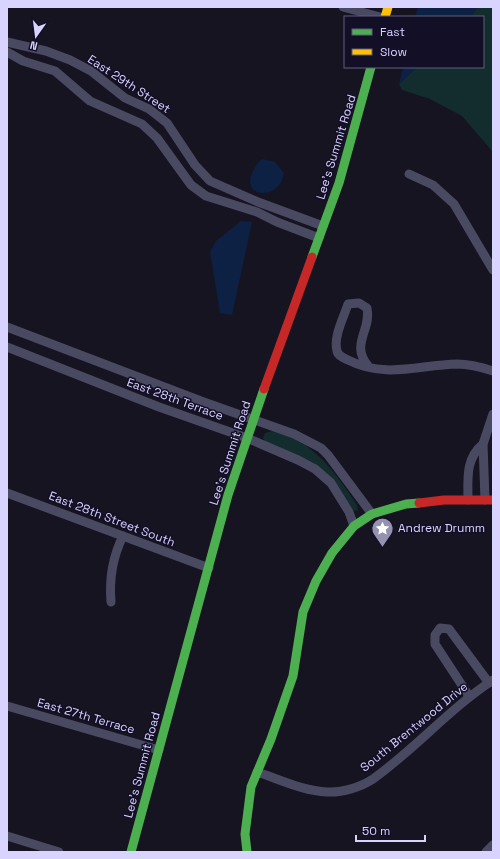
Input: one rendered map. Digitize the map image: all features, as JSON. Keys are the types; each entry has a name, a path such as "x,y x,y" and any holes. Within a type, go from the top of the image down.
{"main road":[{"name":"Lee's Summit Road","path":"130,852 228,495 253,420 339,183 371,68"},
{"path":"247,852 245,834 251,787 271,739 292,676 303,612 316,582 332,553 354,526 372,514 406,504 489,500"}],"street":[{"path":"343,7 376,16"},
{"name":"East 29th Street","path":"7,42 46,50 70,60 91,71 125,98 149,109 167,123 195,165 210,181 258,202 323,226"},
{"path":"7,52 23,61 55,71 90,101 142,124 157,138 192,185 206,196 257,212 277,222 319,238"},
{"path":"409,174 433,185 454,204 493,270"},
{"path":"369,367 363,360 360,352 367,311 366,308 359,303 348,304 337,337 337,350 341,356 357,365 369,367 403,371 456,364 470,364 493,371"},
{"name":"East 28th Terrace","path":"7,328 294,434 321,448 341,471 372,514"},
{"name":"East 28th Terrace","path":"7,347 159,407 247,438 298,460 314,469 331,483 349,512 354,526"},
{"path":"468,500 468,468 472,457 483,444 493,414"},
{"path":"483,444 489,500"},
{"name":"East 28th Street South","path":"7,492 209,568"},
{"path":"111,602 111,570 116,550 123,536"},
{"path":"469,696 435,644 435,635 440,628 449,629 491,681"},
{"name":"South Brentwood Drive","path":"257,772 310,790 327,792 344,791 372,780 469,696 491,681"},
{"name":"East 27th Terrace","path":"7,706 159,750"},
{"path":"7,836 59,852"},
{"path":"486,852 493,846"}],"green space":[{"path":"477,7 493,7 493,152 462,116 430,99 402,90 399,84 416,68 484,68 484,16 472,16"},
{"path":"272,431 287,435 311,450 322,459 349,493 357,505 358,511 353,510 330,478 312,462 266,443 263,438 265,433"}],"water":[{"path":"418,7 477,7 472,16 415,16"},
{"path":"403,68 416,68 399,84"},
{"path":"263,159 275,162 284,173 281,183 275,189 261,193 255,191 251,186 250,180 256,166"},
{"path":"241,221 252,222 232,315 220,313 210,252 216,241"}],"traffic: fast":[{"path":"312,257 339,183 371,68"},
{"path":"131,852 228,495 264,389"},
{"path":"247,852 245,834 251,787 271,739 293,676 303,612 316,581 332,553 354,526 372,514 406,504 419,503"}],"traffic: slow":[{"path":"385,16 388,7"}],"traffic: jam":[{"path":"264,389 312,257"},
{"path":"419,503 444,500 493,500"}],"place":[{"name":"Andrew Drumm","path":"383,548"}]}
